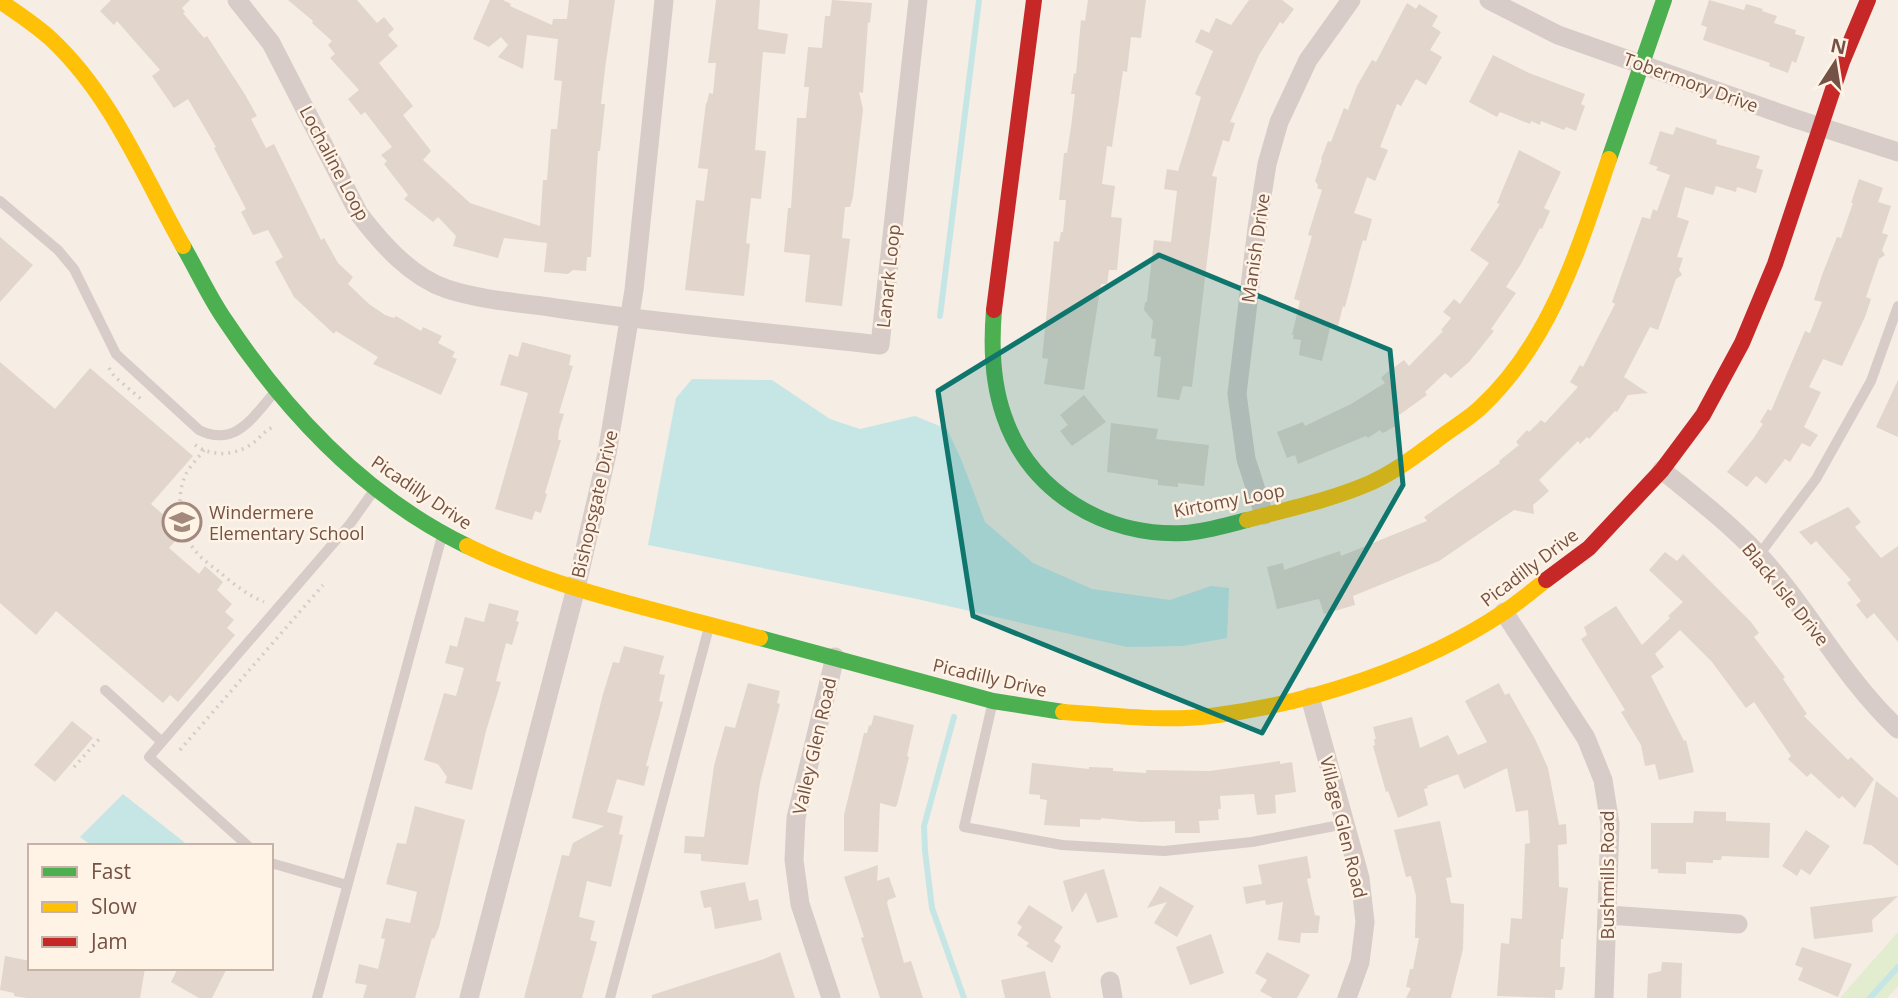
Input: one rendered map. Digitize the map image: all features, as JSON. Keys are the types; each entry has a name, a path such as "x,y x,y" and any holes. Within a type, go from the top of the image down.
{"street":[{"name":"Lochaline Loop","path":"237,0 271,43 359,214 396,256 422,276 446,289 476,296 631,317"},
{"name":"Bishopsgate Drive","path":"469,998 576,588 607,454 631,317 664,0"},
{"name":"Lanark Loop","path":"631,317 880,345 918,0"},
{"name":"Kirtomy Loop","path":"1034,0 996,295 991,355 1004,416 1022,457 1045,482 1075,507 1107,524 1142,531 1185,533 1343,494 1398,469 1481,407 1535,339 1557,301 1572,267 1664,0"},
{"name":"Manish Drive","path":"1264,515 1246,459 1237,394 1267,164 1279,122 1308,60 1352,0"},
{"name":"Tobermory Drive","path":"1489,0 1558,35 1898,152"},
{"name":"Picadilly Drive","path":"0,2 51,38 92,86 135,152 167,217 223,318 275,391 315,434 376,489 442,534 487,556 576,588 993,701 1047,711 1150,718 1211,716 1310,697 1392,670 1461,637 1504,612 1589,548 1662,470 1703,415 1742,343 1775,264 1819,127 1868,0"},
{"name":"Black Isle Drive","path":"1662,470 1721,518 1759,555 1808,616 1852,679 1898,729"},
{"name":"Bushmills Road","path":"1504,612 1586,738 1603,780 1610,824 1604,998"},
{"name":"Valley Glen Road","path":"831,998 800,904 794,860 796,818 835,657"},
{"name":"Village Glen Road","path":"1310,697 1360,878 1365,922 1360,962 1347,998"},
{"path":"1608,915 1738,924"}],"lane":[{"path":"0,201 58,250 74,268 116,354 199,430 214,436 231,435 253,416 275,391"},
{"path":"1759,555 1816,479 1865,392 1898,306"},
{"path":"246,844 149,757 350,524 376,489"},
{"path":"317,998 442,534"},
{"path":"610,998 710,623"},
{"path":"105,690 162,742"},
{"path":"993,701 964,827 1062,845 1164,851 1252,842 1345,824"},
{"path":"273,864 347,885"}],"path":[{"path":"205,450 186,474 182,487 182,519 189,541 197,554 245,593 265,602"},
{"path":"180,750 323,585"},
{"path":"74,767 102,736"}],"highlighted area":[{"path":"1159,255 1390,350 1403,485 1262,733 973,616 938,391"}],"green space":[{"path":"1898,932 1898,986 1887,998 1840,998"}],"water":[{"path":"692,379 772,380 830,419 860,429 915,416 947,429 985,522 1033,563 1092,589 1170,600 1211,586 1229,588 1227,638 1183,646 1127,647 917,599 648,545 676,398"},
{"path":"123,794 186,844 89,844 80,837"}],"building":[{"path":"111,0 190,0 182,8 185,12 183,13 204,38 207,36 244,93 257,116 251,119 266,148 274,144 321,240 324,238 338,263 353,277 348,284 385,315 394,318 396,316 421,331 423,327 442,336 438,343 455,352 452,357 457,359 441,395 373,364 378,357 336,331 334,334 294,297 275,262 283,257 268,230 253,235 241,212 246,209 214,148 216,147 188,99 174,108 152,76 160,70 117,21 114,25 100,11"},
{"path":"288,0 357,0 377,23 384,17 394,29 388,35 398,46 379,63 413,106 403,115 431,151 423,160 470,203 540,226 543,180 547,180 551,129 557,129 562,81 554,80 558,39 527,35 523,69 498,57 508,45 501,37 489,47 473,39 490,0 503,0 511,4 510,6 552,25 553,19 567,19 569,0 615,0 601,104 605,104 598,151 591,257 587,257 586,271 573,270 568,274 544,272 547,243 504,238 498,258 453,246 456,236 438,217 433,222 404,199 408,195 384,164 387,161 381,155 392,147 365,112 361,115 348,99 359,90 330,58 335,54 328,45 332,41"},
{"path":"716,0 760,0 758,29 788,34 785,54 763,52 755,150 766,151 761,199 751,198 746,243 750,244 744,296 685,290 696,200 704,201 708,169 698,168 706,103 709,93 713,94 716,63 708,63"},
{"path":"832,0 872,3 863,93 859,92 863,109 853,197 850,207 845,207 842,238 850,239 842,306 805,302 810,255 784,252 788,208 791,208 797,118 806,118 809,87 804,87 808,47 822,48 825,16 830,16"},
{"path":"1088,0 1146,0 1141,38 1131,37 1127,72 1123,71 1112,147 1107,146 1102,184 1115,186 1111,217 1122,218 1117,270 1109,270 1107,284 1101,284 1084,390 1044,384 1048,359 1042,358 1054,241 1059,242 1063,232 1066,200 1059,200 1075,94 1071,94 1074,73 1076,74 1081,20 1085,21"},
{"path":"1249,0 1282,0 1294,9 1283,24 1280,22 1259,55 1230,122 1235,123 1229,142 1223,140 1212,176 1217,177 1192,387 1183,386 1179,400 1157,397 1161,357 1154,356 1156,339 1151,338 1153,321 1144,310 1154,240 1171,242 1177,191 1164,189 1167,169 1178,171 1201,97 1195,94 1213,51 1195,42 1201,29 1209,33 1216,18 1231,25"},
{"path":"1709,0 1744,10 1746,4 1763,9 1762,11 1777,16 1774,23 1796,30 1795,34 1805,37 1796,63 1792,61 1788,73 1769,66 1770,63 1703,40 1707,27 1701,25"},
{"path":"1407,3 1416,9 1419,4 1438,16 1432,26 1441,32 1430,50 1442,57 1426,85 1416,79 1401,106 1397,104 1380,147 1388,150 1375,181 1367,177 1354,213 1372,219 1366,241 1363,240 1338,326 1331,324 1322,361 1299,355 1301,340 1293,339 1292,335 1300,301 1294,299 1312,236 1308,235 1322,190 1317,188 1315,181 1321,159 1328,141 1331,142 1344,108 1348,110 1357,86 1372,60 1376,62"},
{"path":"1493,55 1529,73 1585,94 1581,104 1585,106 1576,131 1566,127 1564,130 1541,121 1540,125 1531,121 1530,124 1500,112 1497,117 1469,102"},
{"path":"1676,127 1717,140 1716,144 1760,156 1756,168 1763,170 1756,193 1737,187 1736,192 1716,186 1713,195 1685,187 1677,217 1689,221 1677,257 1683,258 1679,270 1682,275 1676,279 1658,330 1650,327 1624,377 1648,393 1628,395 1617,412 1615,411 1589,439 1587,437 1580,444 1578,441 1539,480 1549,491 1533,505 1534,514 1514,510 1439,561 1353,596 1355,605 1324,614 1319,599 1277,609 1267,567 1283,563 1284,570 1340,551 1341,556 1427,521 1424,517 1500,463 1499,461 1519,445 1516,442 1527,430 1529,432 1541,420 1545,423 1578,387 1570,382 1580,365 1583,367 1615,304 1612,302 1642,217 1650,219 1653,209 1657,211 1670,175 1649,164 1660,131 1673,135"},
{"path":"1519,150 1561,172 1544,208 1550,211 1542,229 1540,228 1506,287 1516,293 1491,329 1494,331 1469,362 1451,378 1445,373 1425,392 1427,395 1395,418 1399,424 1385,432 1380,430 1368,438 1366,436 1298,464 1295,455 1287,458 1277,432 1303,422 1305,426 1351,404 1385,383 1381,378 1404,360 1409,366 1443,331 1441,330 1451,318 1443,312 1454,299 1460,304 1489,263 1470,250 1500,204 1497,203"},
{"path":"1859,179 1883,188 1878,202 1891,206 1882,233 1888,235 1882,250 1885,255 1879,259 1866,297 1871,299 1865,317 1842,366 1823,359 1809,387 1821,392 1804,427 1818,435 1810,447 1802,443 1790,462 1785,459 1766,484 1756,476 1747,487 1727,472 1763,424 1760,422 1768,409 1771,411 1805,331 1810,333 1822,302 1814,300 1837,237 1841,238"},
{"path":"0,237 33,265 0,302"},
{"path":"522,342 571,355 569,365 573,366 559,413 564,414 559,430 558,440 561,440 545,493 547,494 541,513 535,511 532,520 495,509 528,393 500,385 509,354 518,357"},
{"name":"Windermere Elementary School","path":"0,362 55,409 90,368 193,456 151,504 175,525 168,533 176,540 169,548 199,574 205,566 223,582 217,590 232,604 225,612 234,620 227,628 235,635 178,702 170,695 163,703 56,611 36,635 0,603"},
{"path":"1898,380 1898,437 1876,427"},
{"path":"1084,395 1106,422 1072,446 1060,431 1068,425 1060,415"},
{"path":"1111,423 1158,429 1156,439 1209,445 1204,486 1178,483 1178,487 1158,485 1158,480 1107,472"},
{"path":"1848,507 1861,522 1855,527 1881,558 1898,546 1898,642 1874,613 1867,619 1856,605 1861,601 1847,583 1851,580 1816,541 1811,545 1799,532"},
{"path":"1665,552 1677,561 1683,554 1751,622 1759,633 1754,637 1785,677 1783,679 1807,714 1804,716 1848,760 1851,757 1874,779 1855,808 1842,796 1839,799 1811,773 1807,777 1788,759 1791,756 1754,702 1746,708 1712,662 1680,630 1655,654 1664,667 1651,676 1684,741 1686,740 1694,772 1659,780 1655,764 1645,766 1641,745 1621,712 1625,710 1581,639 1587,635 1584,627 1616,606 1642,645 1670,618 1668,616 1683,602 1649,570"},
{"path":"489,603 519,611 516,621 519,622 512,645 506,643 496,681 501,682 472,790 445,783 447,777 438,764 424,760 444,693 456,696 464,668 445,663 450,645 457,647 465,617 484,622"},
{"path":"624,646 664,656 659,674 665,675 659,701 663,702 646,766 649,766 644,786 617,779 607,812 623,816 619,834 623,835 611,887 587,881 579,917 595,921 590,940 597,942 582,998 524,998 562,855 569,856 573,843 604,826 572,818 603,694 613,662 619,663"},
{"path":"748,683 780,691 777,703 780,704 760,783 748,865 701,861 701,854 684,853 685,836 704,837 714,766 725,726 735,728"},
{"path":"1499,683 1505,695 1509,693 1535,739 1548,768 1559,825 1566,824 1567,844 1558,845 1559,887 1568,888 1561,939 1560,967 1565,967 1562,990 1555,990 1555,998 1497,996 1501,943 1509,944 1511,918 1522,919 1525,844 1530,843 1528,810 1516,812 1507,768 1464,789 1458,774 1427,786 1428,788 1424,789 1428,805 1398,818 1388,791 1386,792 1373,746 1376,739 1373,727 1412,717 1420,748 1448,735 1458,755 1487,742 1465,701"},
{"path":"874,715 914,725 907,756 909,757 897,805 895,807 880,803 878,852 844,851 844,815 864,733 867,733 869,725 871,726"},
{"path":"72,721 93,738 55,782 34,765"},
{"path":"1280,761 1280,764 1292,762 1296,792 1275,795 1276,813 1257,815 1254,794 1220,796 1219,820 1199,821 1200,833 1175,833 1175,821 1141,822 1101,818 1080,819 1080,827 1044,825 1047,800 1040,799 1040,795 1029,794 1032,763 1146,773 1146,770 1210,771"},
{"path":"1876,781 1898,798 1898,866 1871,845 1863,844"},
{"path":"415,806 465,820 439,927 434,939 432,938 415,998 363,998 367,985 355,983 359,964 378,969 385,939 381,938 386,918 410,923 417,892 386,884 397,843 406,844"},
{"path":"1694,811 1726,812 1726,821 1770,823 1769,858 1722,856 1721,860 1713,860 1713,863 1686,862 1686,874 1658,873 1658,869 1651,869 1651,823 1693,823"},
{"path":"1440,821 1452,877 1446,878 1451,903 1464,904 1463,949 1451,998 1406,998 1411,988 1406,987 1410,969 1413,969 1419,938 1415,938 1416,896 1411,876 1406,877 1394,830"},
{"path":"1806,830 1830,846 1810,875 1801,869 1797,876 1782,866"},
{"path":"1307,856 1311,878 1307,879 1315,915 1320,916 1318,933 1301,933 1300,943 1278,940 1283,902 1266,905 1265,900 1246,904 1243,887 1262,884 1258,865"},
{"path":"878,865 877,881 889,877 896,897 887,903 904,963 911,961 923,998 880,998 844,877"},
{"path":"1104,869 1118,917 1097,923 1086,892 1072,913 1063,881"},
{"path":"745,882 749,901 758,899 762,920 715,929 711,907 704,908 700,891"},
{"path":"1160,886 1194,906 1177,937 1154,923 1167,902 1147,908"},
{"path":"1898,896 1872,920 1873,932 1814,939 1810,907"},
{"path":"1029,905 1063,927 1054,941 1061,946 1052,963 1026,946 1029,943 1017,935 1022,927 1017,923"},
{"path":"1211,934 1224,973 1190,985 1176,947"},
{"path":"1802,947 1852,964 1838,997 1798,980 1803,968 1795,965"},
{"path":"780,952 795,998 652,998 652,995"},
{"path":"1267,952 1310,975 1297,998 1273,998 1260,991 1267,980 1255,973"},
{"path":"5,956 28,961 28,970 145,970 140,998 27,998 0,990"},
{"path":"1662,962 1682,963 1681,998 1647,998 1648,974 1661,971"},
{"path":"177,970 226,970 212,998 199,998 171,982"},
{"path":"1045,971 1051,998 1005,998 1001,980"}],"waterway":[{"path":"940,316 979,0"},
{"path":"954,717 924,826 932,908 964,998"},
{"path":"1870,998 1898,967"}],"traffic: fast":[{"path":"1609,159 1664,0"},
{"path":"183,246 225,320 274,387 302,419 331,449 395,503 467,546"},
{"path":"994,310 993,363 1004,416 1016,443 1032,467 1052,487 1099,518 1126,527 1155,532 1192,532 1247,520"},
{"path":"760,638 993,701 1063,712"}],"traffic: slow":[{"path":"0,1 51,39 92,85 125,137 183,246"},
{"path":"1247,520 1325,499 1379,479 1413,458 1480,408 1505,382 1544,324 1574,259 1609,159"},
{"path":"467,546 502,562 574,588 760,638"},
{"path":"1063,712 1193,718 1248,710 1325,692 1364,680 1437,650 1504,612 1546,580"}],"traffic: jam":[{"path":"994,310 1034,0"},
{"path":"1546,580 1589,548 1662,470 1703,415 1742,343 1775,264 1842,62 1868,0"}],"place":[{"name":"Windermere Elementary School","path":"182,522"}]}
